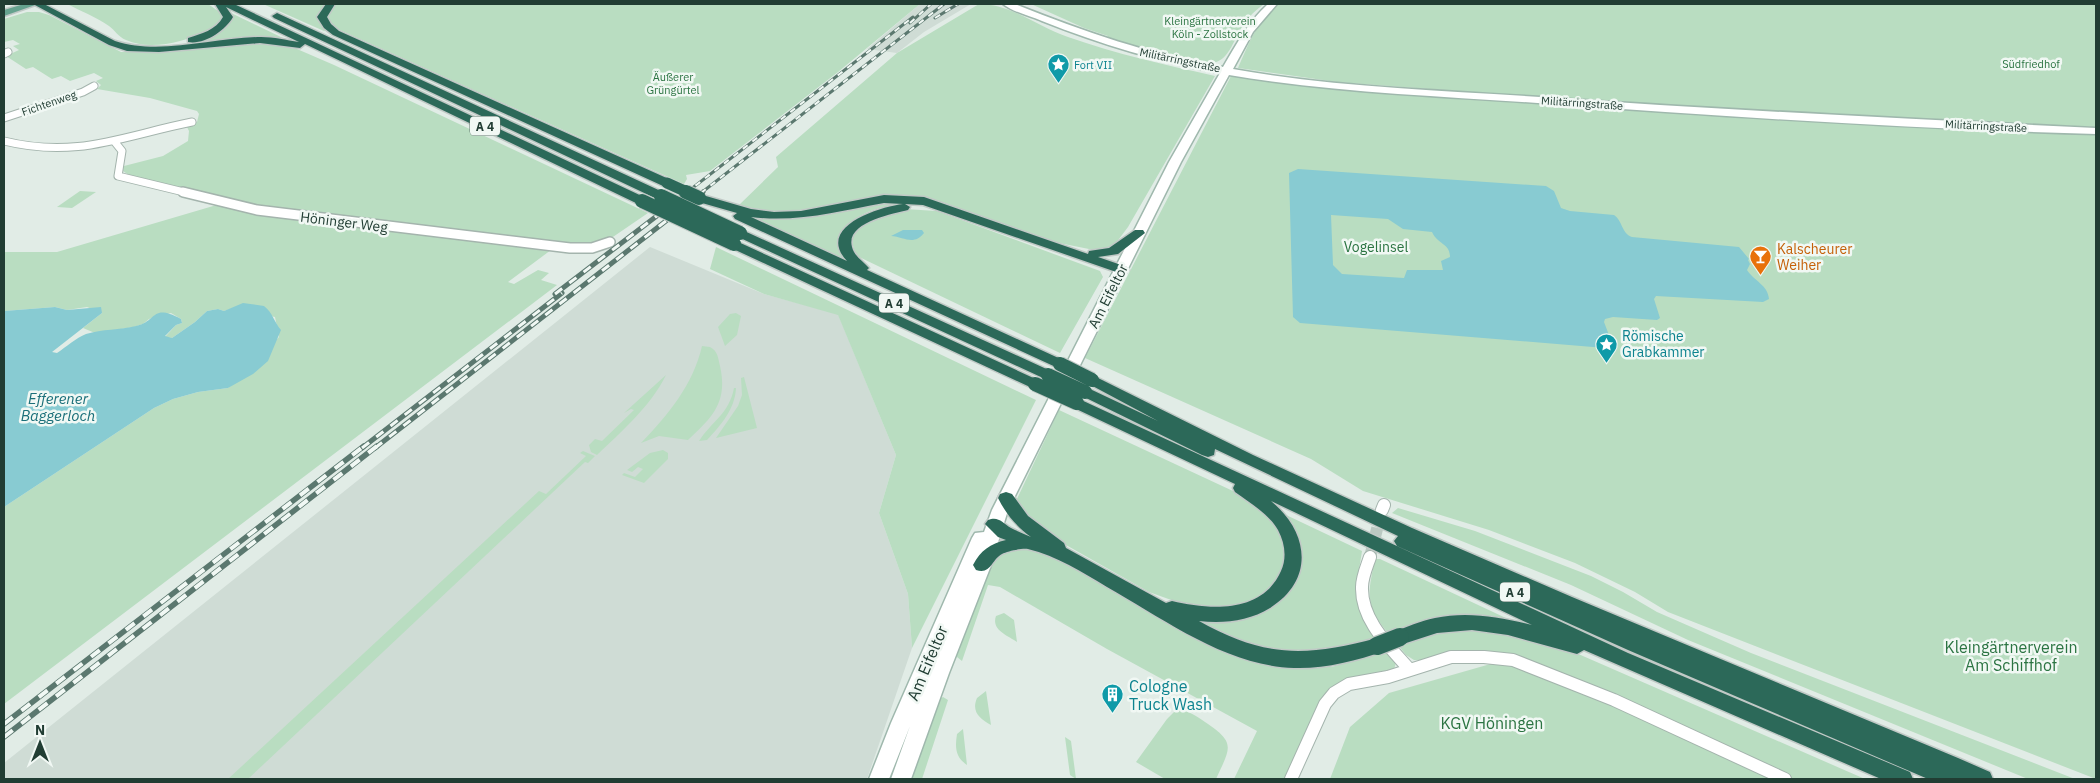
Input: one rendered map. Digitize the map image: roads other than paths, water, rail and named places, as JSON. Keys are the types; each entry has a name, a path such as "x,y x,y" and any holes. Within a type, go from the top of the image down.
{"highway":[{"path":"38,4 112,42 128,48 152,49 269,40 288,42 328,52"},
{"path":"58,4 106,30 116,39 129,44 149,46 186,42 216,30 226,23 228,17 219,4"},
{"name":"A 4","path":"227,4 642,201 737,238 1048,374 1144,422 1477,576 1950,779"},
{"path":"330,4 322,17 323,22 329,29 1060,364 1085,392"},
{"name":"A 4","path":"259,8 661,196 737,238 1034,384 1085,392 1213,443 1539,590 1983,779"},
{"path":"419,82 516,114"},
{"path":"699,198 750,213 774,216 801,215 884,199 924,201 1067,251 1124,265"},
{"path":"879,281 848,256 844,245 846,236 854,225 867,216 882,210 908,206 940,207"},
{"path":"1094,254 1113,251 1139,233"},
{"path":"1067,251 1094,254 1124,265"},
{"name":"A 4","path":"1085,392 1216,469 1621,659 1903,779"},
{"path":"1151,602 1192,613 1216,615 1239,613 1266,602 1277,592 1290,573 1293,553 1291,538 1285,526 1262,503 1216,469"},
{"path":"1006,498 1010,508 1030,536"},
{"path":"994,524 1004,532 1030,536 1213,638 1237,649 1266,657 1288,661 1316,660 1341,656 1377,646 1437,625 1474,623 1522,630 1621,659"},
{"path":"982,565 996,549 1030,536"}],"main road":[{"path":"6,8 33,4"},
{"name":"Militärringstraße","path":"1008,4 1074,30 1161,58 1226,70 1319,83 1575,103 2096,131"},
{"name":"Militärringstraße","path":"1020,4 1074,30"},
{"name":"Am Eifeltor","path":"901,779 959,620 982,565 994,524 1006,498 1175,162 1255,22 1273,4"},
{"name":"Am Eifeltor","path":"879,779 971,561 982,537 994,524"}],"street":[{"name":"Fichtenweg","path":"4,118 74,95 94,86"},
{"path":"4,141 28,147 54,149 114,141 192,122"},
{"name":"Höninger Weg","path":"114,141 122,151 118,176 257,210 570,248 592,248 610,242"},
{"path":"1370,557 1362,585 1367,612 1375,628 1409,670"},
{"path":"1291,779 1326,704 1334,693 1349,684 1388,677 1450,657 1484,657 1513,660 1614,700 1785,779"}],"water":[{"name":"Kalscheurer Weiher","path":"1298,169 1546,186 1554,191 1561,208 1570,211 1614,215 1626,233 1632,237 1739,247 1749,259 1750,264 1747,270 1766,290 1769,299 1763,302 1656,296 1654,299 1660,318 1657,320 1613,317 1605,319 1604,322 1612,343 1610,347 1605,348 1300,323 1293,317 1289,173","holes":["1331,215 1388,219 1403,229 1432,232 1446,246 1449,252 1450,257 1441,261 1443,270 1407,270 1404,278 1342,274 1333,265"]},
{"path":"903,230 922,230 924,233 913,240 891,236"},
{"name":"Efferener Baggerloch","path":"243,303 264,306 281,330 268,361 253,374 228,388 198,392 173,399 154,408 4,507 4,311 55,307 67,310 101,307 102,313 52,352 57,353 86,334 143,324 159,313 181,319 182,323 176,325 165,336 172,338 207,311 218,309 224,311"}],"tunnel":[{"path":"1370,557 1381,513"}],"railway":[{"path":"910,23 931,4"},
{"path":"701,193 944,4"},
{"path":"935,18 958,4"},
{"path":"686,193 913,17"},
{"path":"555,294 688,192"},
{"path":"375,448 703,192"},
{"path":"362,448 562,293"},
{"path":"4,724 364,446"},
{"path":"4,737 377,446"}],"place":[{"name":"Fort VII","path":"1058,84"},
{"name":"Kalscheurer Weiher","path":"1761,276"},
{"name":"Römische Grabkammer","path":"1606,363"},
{"name":"Cologne Truck Wash","path":"1113,714"}],"park label":[{"name":"Kleingärtnerverein Köln - Zollstock","path":"1210,27"},
{"name":"Südfriedhof","path":"2031,64"},
{"name":"Äußerer Grüngürtel","path":"673,83"},
{"name":"Vogelinsel","path":"1376,247"},
{"name":"Kleingärtnerverein Am Schiffhof","path":"2011,656"},
{"name":"KGV Höningen","path":"1492,723"}]}
